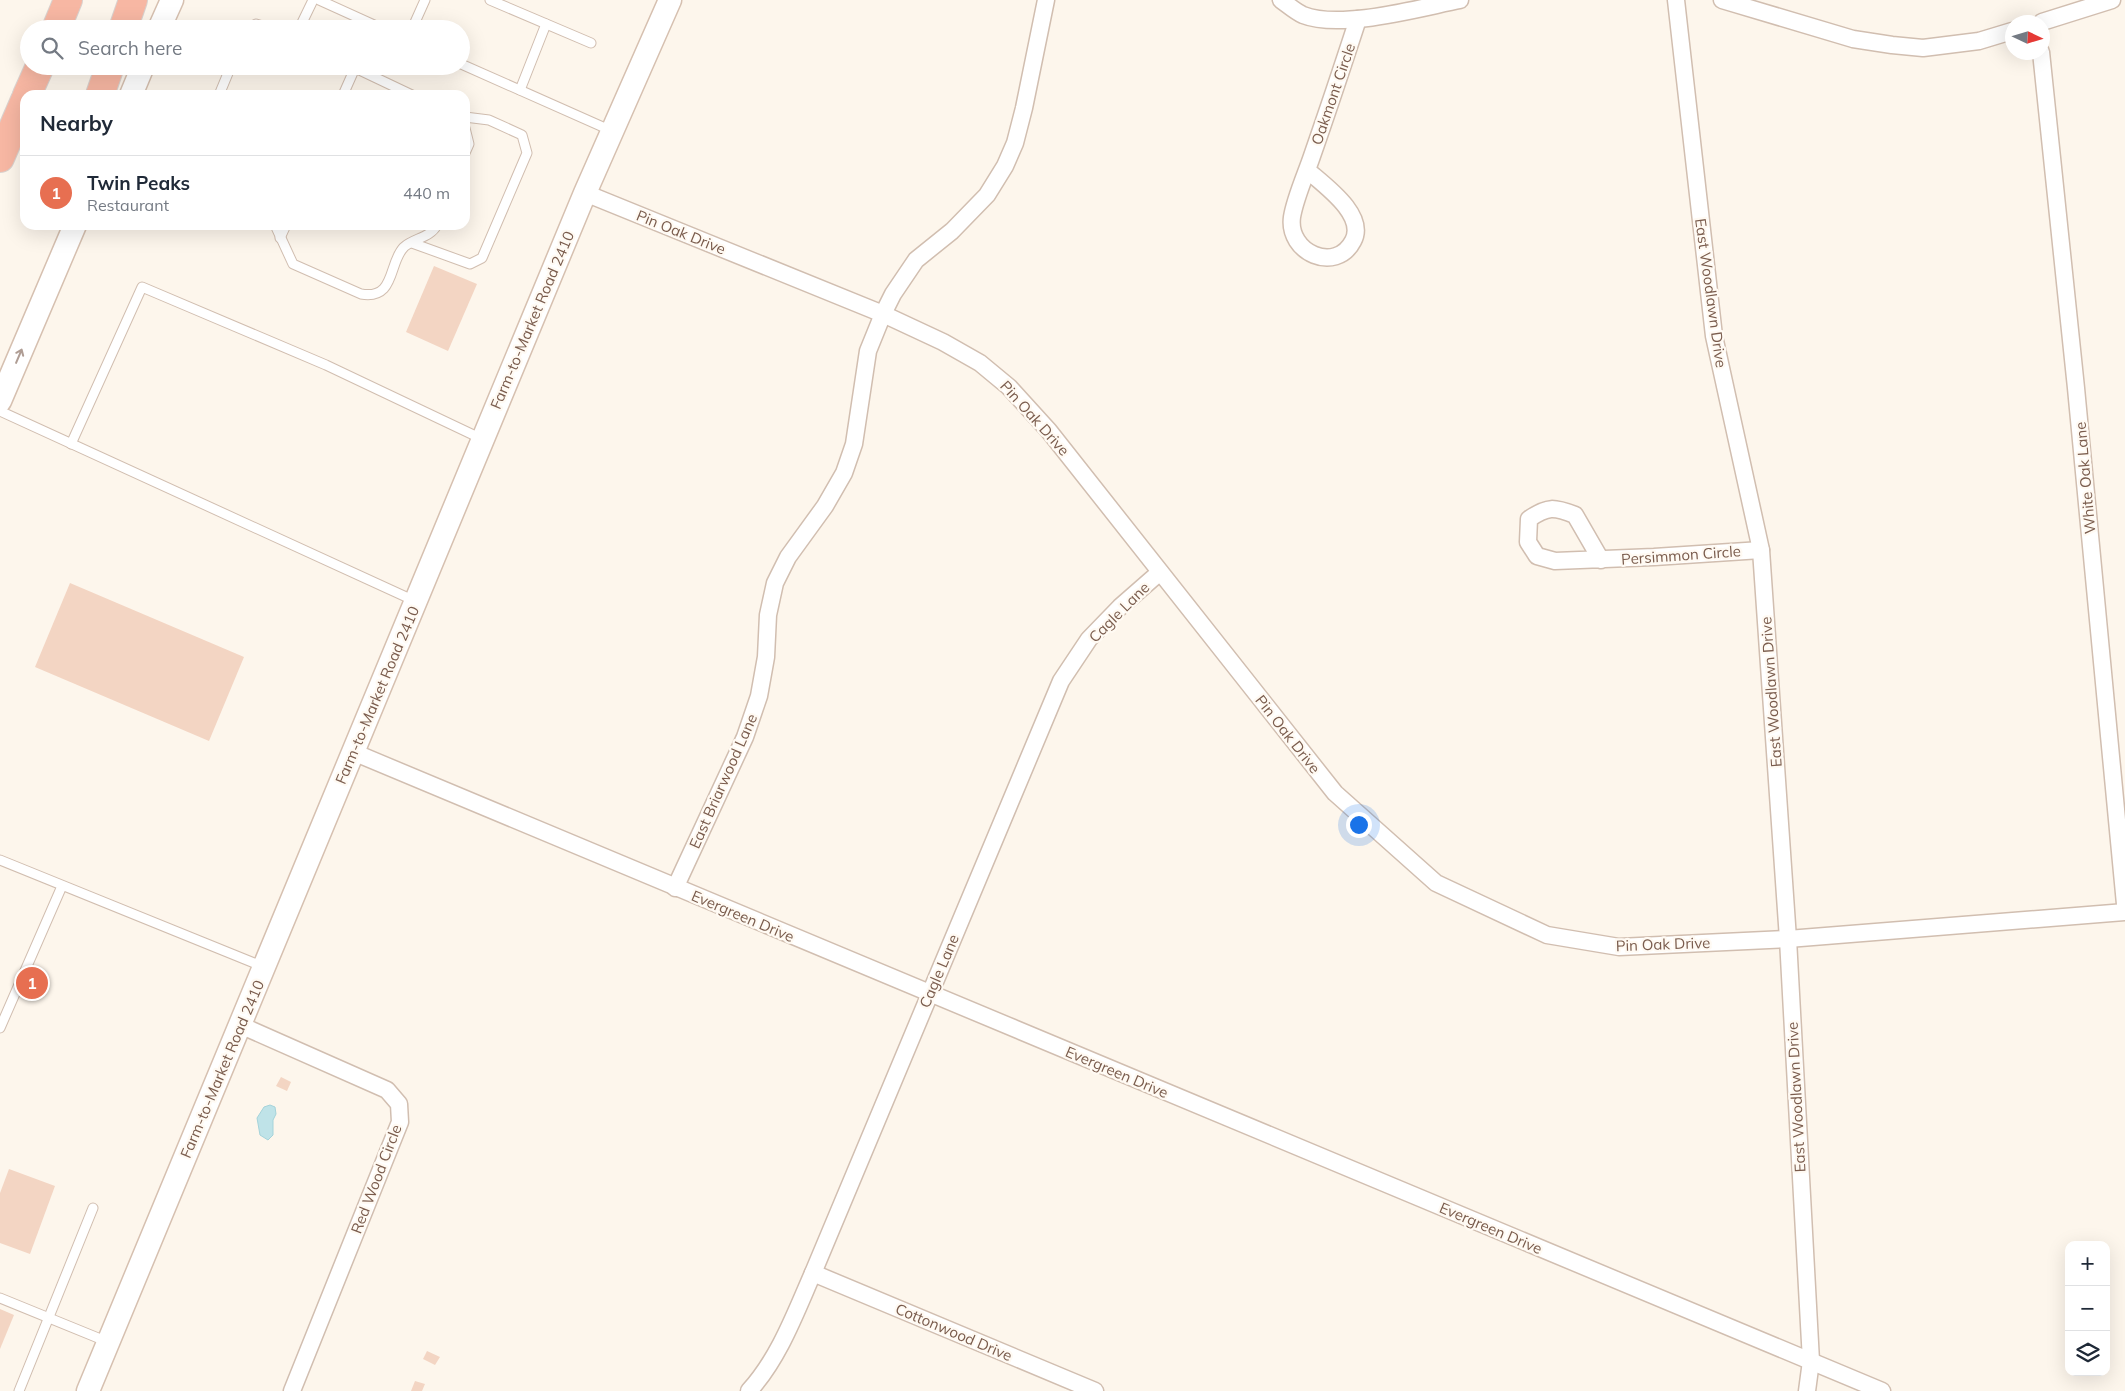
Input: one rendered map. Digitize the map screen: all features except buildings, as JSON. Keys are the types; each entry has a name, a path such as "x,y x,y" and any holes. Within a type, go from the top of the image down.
{"highway":[{"path":"60,20 68,0"},
{"path":"126,20 133,0"},
{"path":"29,90 36,75"},
{"path":"102,90 107,75"},
{"path":"0,158 20,112"}],"main road":[{"path":"163,20 172,0"},
{"name":"Farm-to-Market Road 2410","path":"88,1391 585,193 670,0"},
{"path":"133,90 139,75"},
{"path":"0,401 73,230"}],"street":[{"name":"East Briarwood Lane","path":"675,888 745,737 759,696 766,657 768,615 775,583 788,557 825,506 844,473 854,444 868,351 883,314 892,294 916,260 952,231 987,195 1005,166 1015,143 1024,108 1046,0"},
{"path":"1281,0 1303,15 1331,21 1358,19 1460,0"},
{"name":"East Woodlawn Drive","path":"1676,0 1714,336 1761,550 1788,939 1811,1361 1807,1391"},
{"path":"1722,0 1854,39 1892,46 1923,48 1979,41 2005,33"},
{"path":"2050,19 2112,0"},
{"name":"Oakmont Circle","path":"1307,170 1346,205 1353,216 1355,237 1349,250 1334,256 1319,258 1305,251 1294,238 1292,218 1307,170 1358,19"},
{"name":"White Oak Lane","path":"2042,60 2077,398 2125,904"},
{"name":"Pin Oak Drive","path":"585,193 883,314 944,342 980,363 1009,387 1049,431 1335,793 1436,883 1547,935 1610,946 1629,946 1788,939 2125,912"},
{"name":"Persimmon Circle","path":"1601,560 1576,515 1557,508 1543,509 1529,518 1528,542 1537,556 1555,562 1601,560 1761,550"},
{"name":"Cagle Lane","path":"749,1391 780,1346 813,1273 1061,681 1089,639 1120,606 1160,572"},
{"name":"Evergreen Drive","path":"352,752 1882,1391"},
{"name":"Red Wood Circle","path":"240,1025 387,1090 399,1104 400,1122 292,1391"},
{"name":"Cottonwood Drive","path":"813,1273 1095,1391"}],"lane":[{"path":"304,20 313,0"},
{"path":"319,0 363,20"},
{"path":"416,20 425,0"},
{"path":"490,0 591,43"},
{"path":"520,90 546,24"},
{"path":"470,68 612,131"},
{"path":"221,90 227,75"},
{"path":"345,90 350,75"},
{"path":"370,75 401,90"},
{"path":"412,242 470,264 482,258 527,153 522,135 489,120 470,118"},
{"path":"277,230 293,264 369,296 381,291 387,285 400,252 412,242 430,234 433,230"},
{"path":"280,238 284,230"},
{"path":"71,444 142,287 326,365 482,440"},
{"path":"0,411 415,601"},
{"path":"0,860 264,967"},
{"path":"0,1028 62,886"},
{"path":"19,1391 93,1208"},
{"path":"0,1298 108,1342"}],"water":[{"path":"270,1105 275,1107 276,1114 273,1120 273,1135 268,1140 260,1135 257,1118 264,1107"}],"place":[{"name":"Twin Peaks","path":"32,983"}]}
